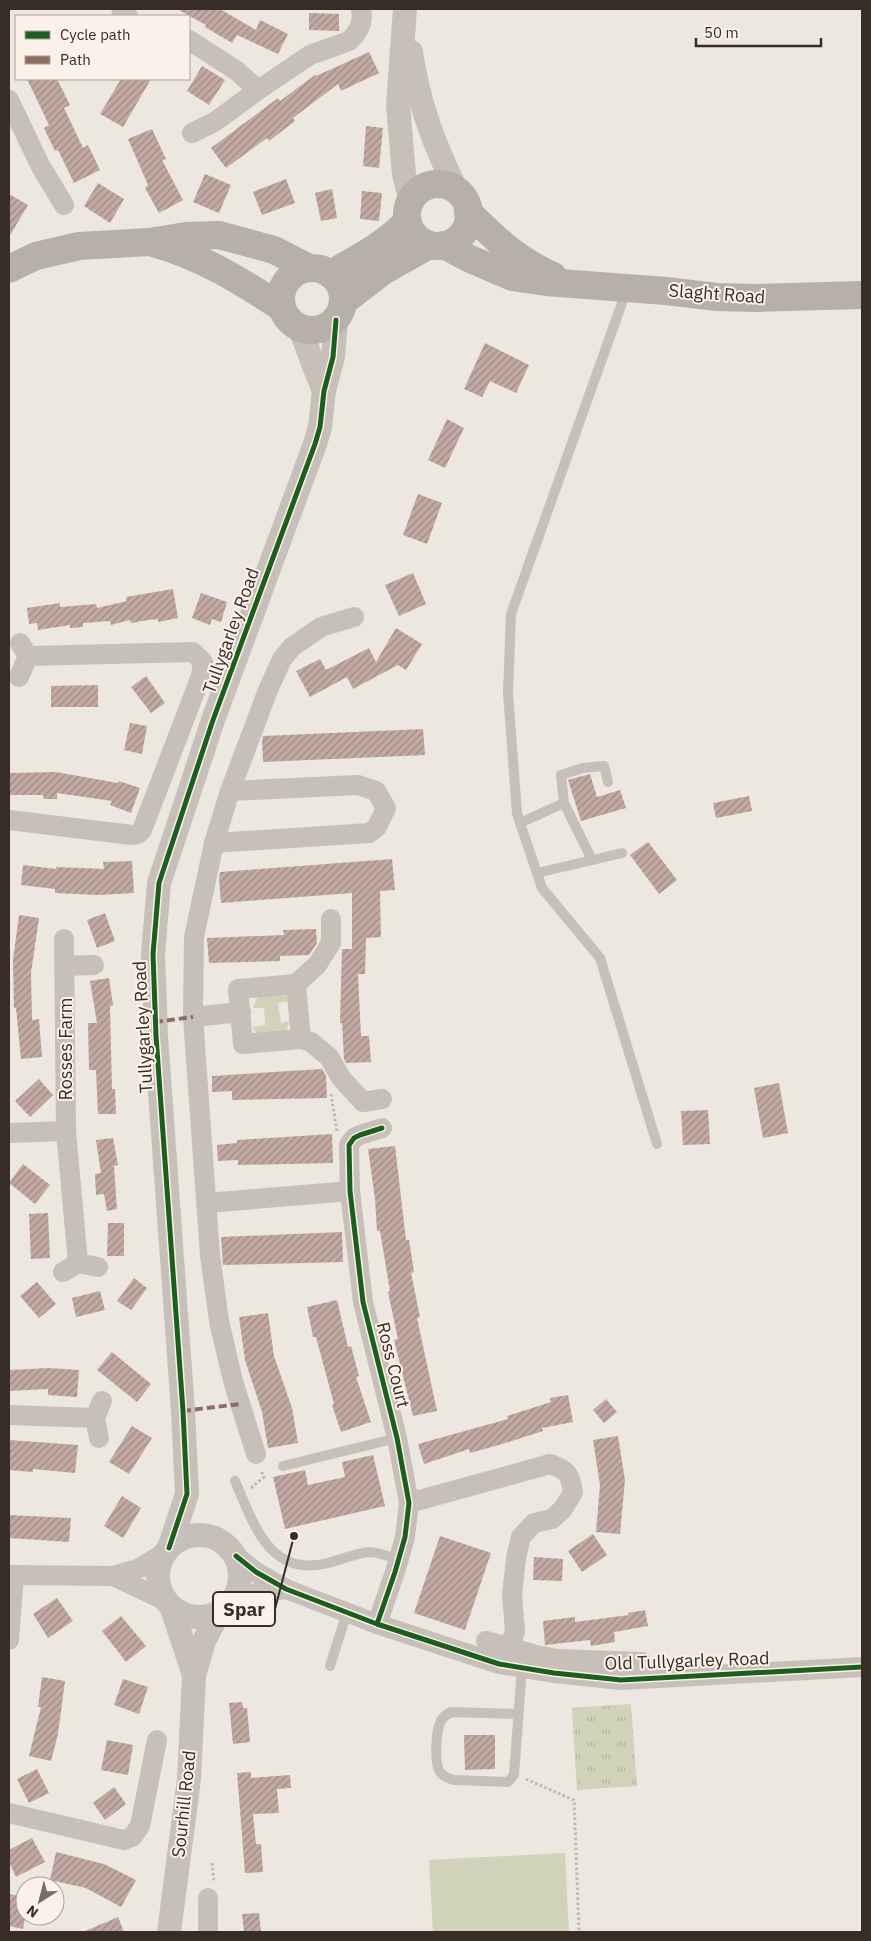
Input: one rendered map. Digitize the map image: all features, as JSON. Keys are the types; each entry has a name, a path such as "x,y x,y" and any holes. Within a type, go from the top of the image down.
{"main road":[{"path":"149,242 215,266 282,308 291,322 300,328 322,329 383,271 437,245 452,242 465,230 463,202 443,185 435,185 420,190 409,212 381,245 319,271 296,272 286,282 281,294 282,308"},
{"name":"Slaght Road","path":"463,202 497,240 521,260 572,284"},
{"path":"409,212 418,239 437,245"},
{"path":"9,269 36,256 78,246 149,242 186,236 219,235 274,250 338,281 341,289 339,311"},
{"name":"Slaght Road","path":"437,245 512,277 717,297 756,298 862,295"}],"street":[{"path":"192,133 216,121 310,55 349,41 354,37 362,22 361,9"},
{"path":"405,12 422,106 430,132 463,202"},
{"path":"405,12 398,104 409,212"},
{"path":"190,41 237,71 258,90"},
{"path":"9,101 40,165 64,205"},
{"name":"Tullygarley Road","path":"167,1550 187,1494 183,1411 156,1036 153,954 159,883 213,720 315,444 322,419 324,391 333,357 339,311"},
{"name":"Tullygarley Road","path":"300,328 324,391"},
{"path":"256,1454 233,1381 219,1321 210,1255 194,1018 194,937 214,844 230,790 268,690 282,659 292,647 321,627 354,617"},
{"path":"9,820 132,835 138,834 142,830 201,676 203,662 193,652 24,650 19,677"},
{"path":"214,844 369,833 377,827 386,808 376,791 358,785 230,790"},
{"path":"331,919 331,944 317,965 296,984 238,989 243,1044 301,1039 311,1042 329,1057 341,1078 363,1102 382,1099"},
{"name":"Rosses Farm","path":"64,939 66,1131 70,1268 98,1267"},
{"path":"65,966 94,965"},
{"path":"296,984 301,1039"},
{"path":"194,1018 240,1012"},
{"path":"349,1145 354,1138 382,1128"},
{"path":"9,1133 66,1131"},
{"name":"Ross Court","path":"349,1145 350,1191 363,1302 397,1438 409,1503 405,1537 399,1560 377,1624"},
{"path":"207,1203 350,1191"},
{"path":"9,1415 99,1410 100,1438"},
{"path":"409,1503 550,1464 564,1469 571,1479 573,1492 563,1509 552,1519 534,1523 522,1537 516,1558 512,1595 515,1631 509,1649"},
{"name":"Tullygarley Road","path":"187,1494 213,1537"},
{"path":"9,1640 11,1575 113,1576 140,1568 183,1538 195,1534 213,1537 228,1546 236,1556 240,1567 238,1591 226,1606 212,1615 200,1617 187,1616 169,1603 113,1576"},
{"path":"167,1550 159,1564 158,1577 160,1590 169,1603"},
{"name":"Old Tullygarley Road","path":"236,1556 256,1572 286,1589 377,1624 499,1664 554,1673 621,1680 862,1666"},
{"name":"Old Tullygarley Road","path":"226,1606 259,1592 286,1589"},
{"name":"Sourhill Road","path":"169,1603 194,1675"},
{"name":"Sourhill Road","path":"169,1932 189,1779 194,1675 204,1641 226,1606"},
{"path":"486,1641 509,1649 558,1659 642,1662"},
{"path":"9,1813 124,1840 132,1837 140,1826 157,1740"},
{"path":"208,1898 208,1932"}],"lane":[{"path":"627,288 511,614 508,693 517,813 520,823 542,888 600,958 657,1144"},
{"path":"592,860 564,803 561,776 583,768 604,766 608,782"},
{"path":"520,823 564,803"},
{"path":"537,873 622,853"},
{"path":"283,1466 397,1438"},
{"path":"235,1481 258,1533 272,1552 295,1565 307,1567 369,1552 399,1560"},
{"path":"330,1666 347,1612"},
{"path":"517,1714 451,1712 445,1715 440,1721 436,1759 440,1773 454,1780 508,1782 514,1774 522,1667"}],"path":[{"path":"334,1066 327,1075 339,1142 349,1145"},
{"path":"242,1496 264,1477 256,1454"},
{"path":"514,1774 574,1800 579,1931 581,1932"}],"green space":[{"path":"261,993 285,994 291,1001 278,1003 281,1023 290,1021 287,1029 281,1035 257,1034 252,1027 265,1025 264,1008 253,1008"},
{"path":"631,1704 637,1786 577,1790 572,1708"},
{"path":"565,1853 569,1932 433,1932 429,1860"}],"building":[{"path":"177,9 220,9 256,30 260,20 288,34 278,54 237,35 232,43"},
{"path":"309,13 339,14 339,31 309,30"},
{"path":"369,52 379,73 341,91 338,84 293,118 295,121 269,141 267,138 226,168 211,148 278,98 280,101 315,75"},
{"path":"202,66 225,80 209,105 187,91"},
{"path":"27,80 58,80 70,105 64,108 83,148 88,145 100,170 74,183 58,150 55,151 44,128 49,125"},
{"path":"120,80 150,80 123,127 100,114"},
{"path":"366,126 383,128 379,168 363,166"},
{"path":"152,129 166,159 162,160 183,200 159,213 145,188 148,185 128,139"},
{"path":"205,174 231,185 219,213 193,202"},
{"path":"286,179 295,203 262,215 253,192"},
{"path":"98,183 124,199 110,223 84,206"},
{"path":"332,189 337,218 321,221 315,193"},
{"path":"362,191 382,193 379,221 360,219"},
{"path":"9,194 28,205 9,237"},
{"path":"485,343 529,365 516,393 490,381 482,397 464,389"},
{"path":"447,419 464,428 445,468 428,460"},
{"path":"418,494 442,503 427,544 403,535"},
{"path":"413,573 426,604 399,616 385,585"},
{"path":"173,589 178,618 158,622 158,619 131,623 130,620 111,625 110,621 83,623 83,627 70,628 70,625 38,630 37,623 29,624 27,608 60,603 60,607 96,604 97,608 127,601 126,597"},
{"path":"201,593 227,602 221,622 212,619 210,625 192,618"},
{"path":"396,628 422,644 406,670 398,665 353,689 347,677 310,697 296,671 320,659 326,670 369,648 376,662"},
{"path":"146,676 165,703 151,713 131,687"},
{"path":"98,685 98,707 51,707 51,686"},
{"path":"130,723 147,726 142,754 124,750"},
{"path":"423,729 425,755 263,762 263,736"},
{"path":"56,772 118,783 119,781 140,788 131,813 110,805 112,801 57,793 57,799 44,799 43,795 9,795 9,773"},
{"path":"590,774 597,797 620,790 626,808 581,821 568,780"},
{"path":"749,796 752,811 716,818 713,803"},
{"path":"648,842 677,880 659,894 630,855"},
{"path":"392,859 395,890 380,891 381,937 366,938 365,974 358,974 361,1036 369,1036 371,1062 346,1063 344,1059 342,1023 340,1023 342,949 352,949 352,893 221,903 220,872"},
{"path":"132,861 134,893 99,895 55,893 55,889 21,885 23,865 56,869 56,867 104,869 103,862"},
{"path":"105,913 115,941 97,948 87,920"},
{"path":"19,915 39,918 31,973 32,1020 39,1019 42,1057 21,1059 16,1008 14,1008 13,960"},
{"path":"316,929 317,943 309,955 280,956 280,961 209,963 207,938 284,935 283,930"},
{"path":"109,978 113,1005 110,1006 112,1089 115,1089 116,1114 98,1114 96,1070 89,1070 88,1023 97,1023 90,981"},
{"path":"322,1069 326,1076 327,1098 232,1100 232,1091 212,1092 212,1076"},
{"path":"39,1079 53,1095 30,1117 15,1101"},
{"path":"779,1083 788,1133 763,1138 754,1088"},
{"path":"708,1110 710,1144 683,1145 681,1111"},
{"path":"332,1134 333,1163 238,1165 238,1160 218,1161 217,1145 237,1143 237,1140"},
{"path":"113,1138 118,1165 114,1166 117,1209 107,1211 104,1194 96,1195 95,1174 101,1173 96,1140"},
{"path":"395,1146 406,1240 409,1240 414,1272 411,1273 420,1317 417,1318 437,1411 413,1416 394,1340 398,1339 388,1292 390,1291 380,1231 377,1231 375,1199 368,1149"},
{"path":"23,1164 50,1185 35,1204 9,1183"},
{"path":"48,1213 50,1258 31,1259 29,1214"},
{"path":"108,1223 124,1223 124,1256 107,1256"},
{"path":"342,1232 343,1262 223,1265 221,1237"},
{"path":"134,1278 147,1288 131,1310 117,1301"},
{"path":"37,1282 56,1304 39,1318 20,1296"},
{"path":"100,1291 105,1310 76,1317 72,1298"},
{"path":"337,1300 348,1347 351,1346 359,1376 356,1377 371,1422 341,1432 332,1405 334,1404 316,1337 313,1337 307,1307"},
{"path":"268,1313 274,1356 292,1408 298,1443 268,1448 262,1412 245,1360 239,1317"},
{"path":"112,1352 151,1384 137,1402 97,1370"},
{"path":"49,1368 79,1370 77,1397 48,1395 48,1389 9,1391 9,1370"},
{"path":"568,1395 573,1422 542,1428 543,1431 499,1445 470,1453 469,1449 424,1464 418,1444 508,1419 507,1416 551,1402 550,1398"},
{"path":"606,1399 617,1412 604,1423 593,1410"},
{"path":"132,1426 152,1438 129,1474 109,1462"},
{"path":"618,1436 625,1480 620,1534 596,1532 600,1485 593,1440"},
{"path":"9,1440 78,1445 75,1473 33,1469 33,1472 9,1470"},
{"path":"373,1455 385,1506 285,1529 273,1477 305,1470 308,1485 345,1477 342,1462"},
{"path":"122,1496 141,1508 123,1538 104,1526"},
{"path":"9,1515 71,1518 69,1542 9,1538"},
{"path":"593,1534 607,1555 582,1572 568,1551"},
{"path":"440,1536 491,1553 465,1630 414,1613"},
{"path":"534,1557 563,1559 562,1581 533,1580"},
{"path":"57,1598 73,1621 48,1638 33,1614"},
{"path":"645,1610 648,1626 614,1632 615,1642 591,1646 590,1640 545,1645 543,1621 575,1617 575,1622 629,1615 628,1613"},
{"path":"121,1616 146,1646 126,1662 102,1631"},
{"path":"42,1677 65,1681 58,1734 51,1761 29,1756 41,1707 38,1707"},
{"path":"123,1679 148,1687 139,1714 114,1705"},
{"path":"242,1702 243,1708 247,1708 250,1742 233,1744 229,1703"},
{"path":"464,1735 495,1735 495,1769 465,1770"},
{"path":"107,1740 133,1745 128,1775 101,1770"},
{"path":"37,1769 49,1793 29,1803 17,1779"},
{"path":"251,1772 251,1778 290,1775 291,1788 277,1789 279,1813 253,1814 256,1844 261,1844 263,1872 245,1873 237,1773"},
{"path":"114,1787 126,1804 105,1820 93,1803"},
{"path":"32,1838 45,1862 16,1876 9,1862 9,1850"},
{"path":"56,1852 104,1864 136,1880 121,1907 86,1888 65,1883 65,1876 51,1876"},
{"path":"9,1894 15,1895 15,1926 24,1926 23,1929 9,1926"},
{"path":"259,1913 261,1932 244,1932 242,1914"},
{"path":"118,1917 124,1932 83,1932"}],"marked path":[{"path":"155,1022 193,1017"},
{"path":"183,1411 240,1404"}],"cycle path":[{"path":"169,1548 187,1494 183,1411 156,1036 153,954 159,883 213,720 315,444 320,427 324,391 333,357 336,320"},
{"path":"377,1624 405,1537 409,1503 397,1438 363,1302 350,1191 349,1145 354,1138 382,1128"},
{"path":"236,1556 256,1572 286,1589 377,1624 499,1664 554,1673 621,1680 862,1667"}],"place":[{"name":"Spar","path":"294,1536"}]}
